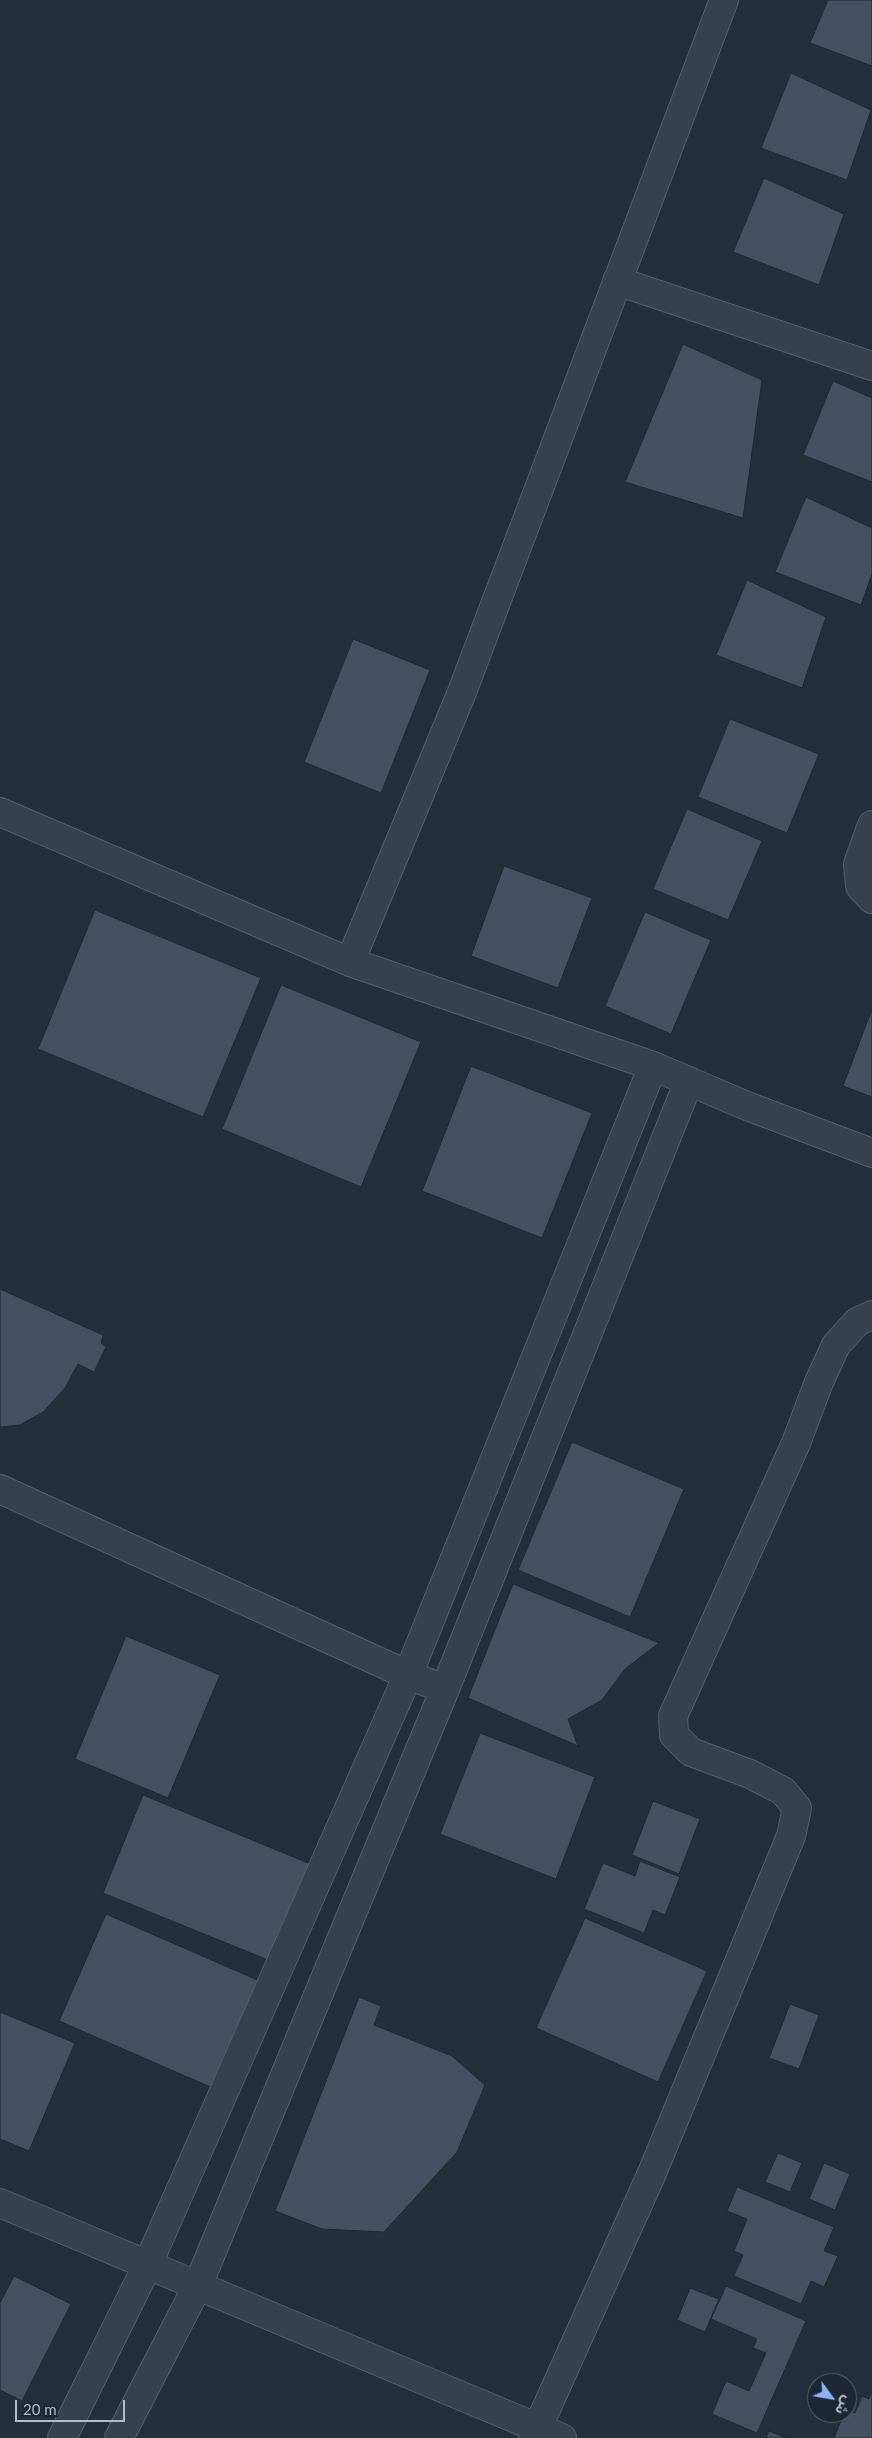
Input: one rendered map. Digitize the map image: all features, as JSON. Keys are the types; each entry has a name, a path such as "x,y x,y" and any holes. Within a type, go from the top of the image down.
{"street":[{"path":"350,962 462,692 724,0"},
{"path":"617,281 872,366"},
{"path":"0,812 350,962 653,1066 746,1106 872,1153"},
{"path":"872,825 858,864 860,886 872,899"},
{"path":"62,2438 148,2266 408,1675 653,1066"},
{"path":"119,2438 198,2285 445,1689 688,1081"},
{"path":"535,2433 652,2173 791,1836 797,1808 783,1791 750,1774 691,1752 674,1735 673,1716 796,1443 819,1382 836,1345 857,1322 872,1315"},
{"path":"0,1490 408,1675 445,1689"},
{"path":"0,2203 148,2266 198,2285 535,2433 562,2438"}],"building":[{"path":"828,0 872,0 872,66 810,43"},
{"path":"791,73 871,110 847,180 761,148"},
{"path":"764,178 844,214 819,285 733,252"},
{"path":"683,344 762,380 743,518 625,482"},
{"path":"833,381 872,398 872,482 803,455"},
{"path":"806,497 872,528 872,574 861,605 775,572"},
{"path":"747,580 826,617 802,688 716,655"},
{"path":"353,639 430,670 381,793 304,762"},
{"path":"730,719 819,754 787,833 698,797"},
{"path":"687,809 762,841 728,920 653,889"},
{"path":"504,866 592,898 558,988 471,956"},
{"path":"95,910 261,978 203,1117 38,1049"},
{"path":"645,912 711,940 671,1034 605,1006"},
{"path":"281,985 421,1042 361,1187 222,1129"},
{"path":"872,1009 872,1097 843,1086"},
{"path":"471,1066 592,1113 542,1238 422,1191"},
{"path":"0,1289 103,1335 101,1343 106,1347 94,1372 78,1364 65,1388 43,1412 20,1425 0,1427"},
{"path":"572,1442 684,1489 630,1617 518,1570"},
{"path":"513,1584 659,1643 625,1669 602,1700 568,1719 578,1746 468,1698"},
{"path":"126,1636 220,1675 168,1798 75,1759"},
{"path":"480,1733 595,1777 556,1879 440,1834"},
{"path":"143,1795 313,1865 273,1962 103,1893"},
{"path":"653,1801 700,1819 679,1874 632,1855"},
{"path":"640,1861 680,1877 665,1915 653,1910 644,1933 584,1909 603,1863 635,1876"},
{"path":"106,1914 262,1982 215,2089 59,2021"},
{"path":"585,1918 707,1971 658,2082 536,2028"},
{"path":"359,1997 381,2006 374,2025 452,2056 485,2085 457,2152 384,2232 322,2229 275,2211"},
{"path":"790,2004 819,2015 799,2069 769,2058"},
{"path":"0,2012 75,2043 29,2151 0,2139"},
{"path":"778,2153 802,2163 790,2192 765,2182"},
{"path":"824,2163 850,2174 835,2210 809,2199"},
{"path":"737,2187 834,2227 824,2251 838,2256 824,2287 811,2281 801,2304 734,2276 743,2255 734,2251 747,2219 727,2211"},
{"path":"14,2276 71,2304 22,2401 0,2390 0,2303"},
{"path":"726,2286 806,2321 757,2433 712,2414 726,2381 749,2391 766,2353 753,2348 757,2339 711,2319"},
{"path":"690,2288 719,2299 705,2332 677,2320"},
{"path":"872,2391 872,2438 834,2438 840,2423 857,2423 857,2408 862,2396 869,2399"},
{"path":"769,2431 786,2438 766,2438"}]}
